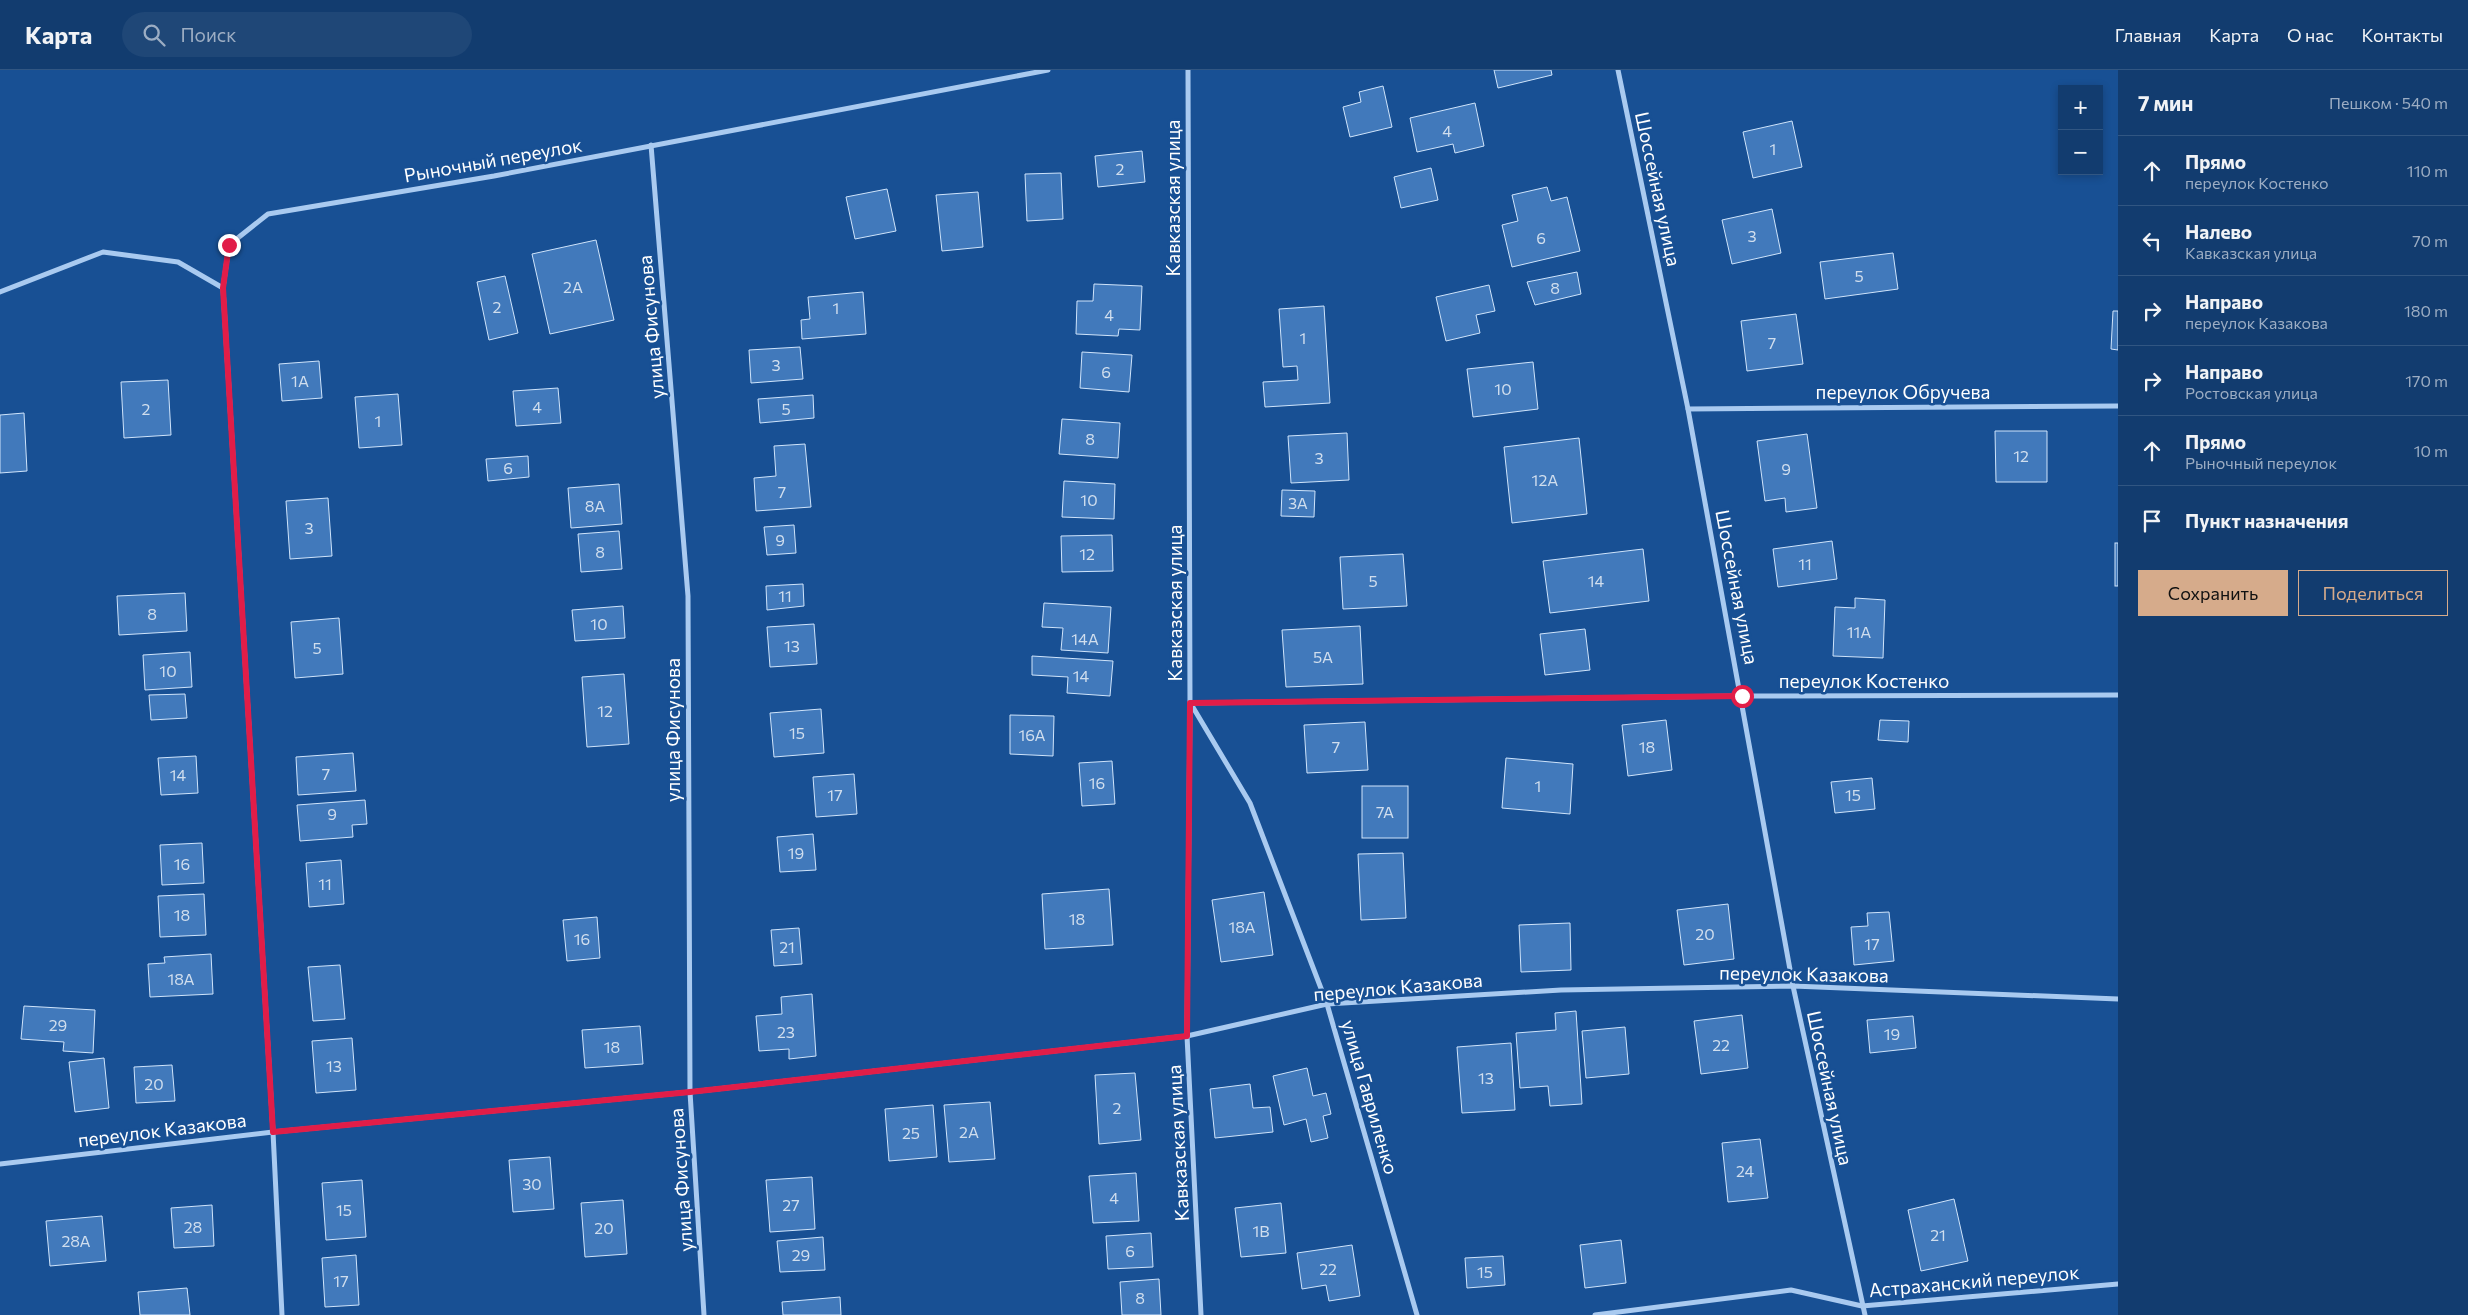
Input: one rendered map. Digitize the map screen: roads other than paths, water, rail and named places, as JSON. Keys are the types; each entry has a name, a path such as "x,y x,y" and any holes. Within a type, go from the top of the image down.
{"street":[{"name":"Рыночный переулок","path":"282,1315 273,1132 223,288 229,245 268,214 494,176 1048,70"},
{"name":"Кавказская улица","path":"1188,70 1190,703 1187,1036 1201,1315"},
{"name":"Шоссейная улица","path":"1618,70 1688,409 1742,696 1793,986 1865,1315"},
{"name":"улица Фисунова","path":"651,145 688,596 690,1092 704,1315"},
{"path":"0,292 103,252 178,262 223,288"},
{"name":"переулок Обручева","path":"1688,409 2118,406"},
{"name":"переулок Костенко","path":"1190,703 1742,696 2118,695"},
{"name":"улица Гавриленко","path":"1190,703 1250,803 1327,1004 1418,1315"},
{"name":"переулок Казакова","path":"0,1164 273,1132 690,1092 1187,1036 1327,1004 1561,990 1793,986 2118,999"},
{"name":"Астраханский переулок","path":"1595,1315 1791,1290 1862,1306 2118,1284"}]}
